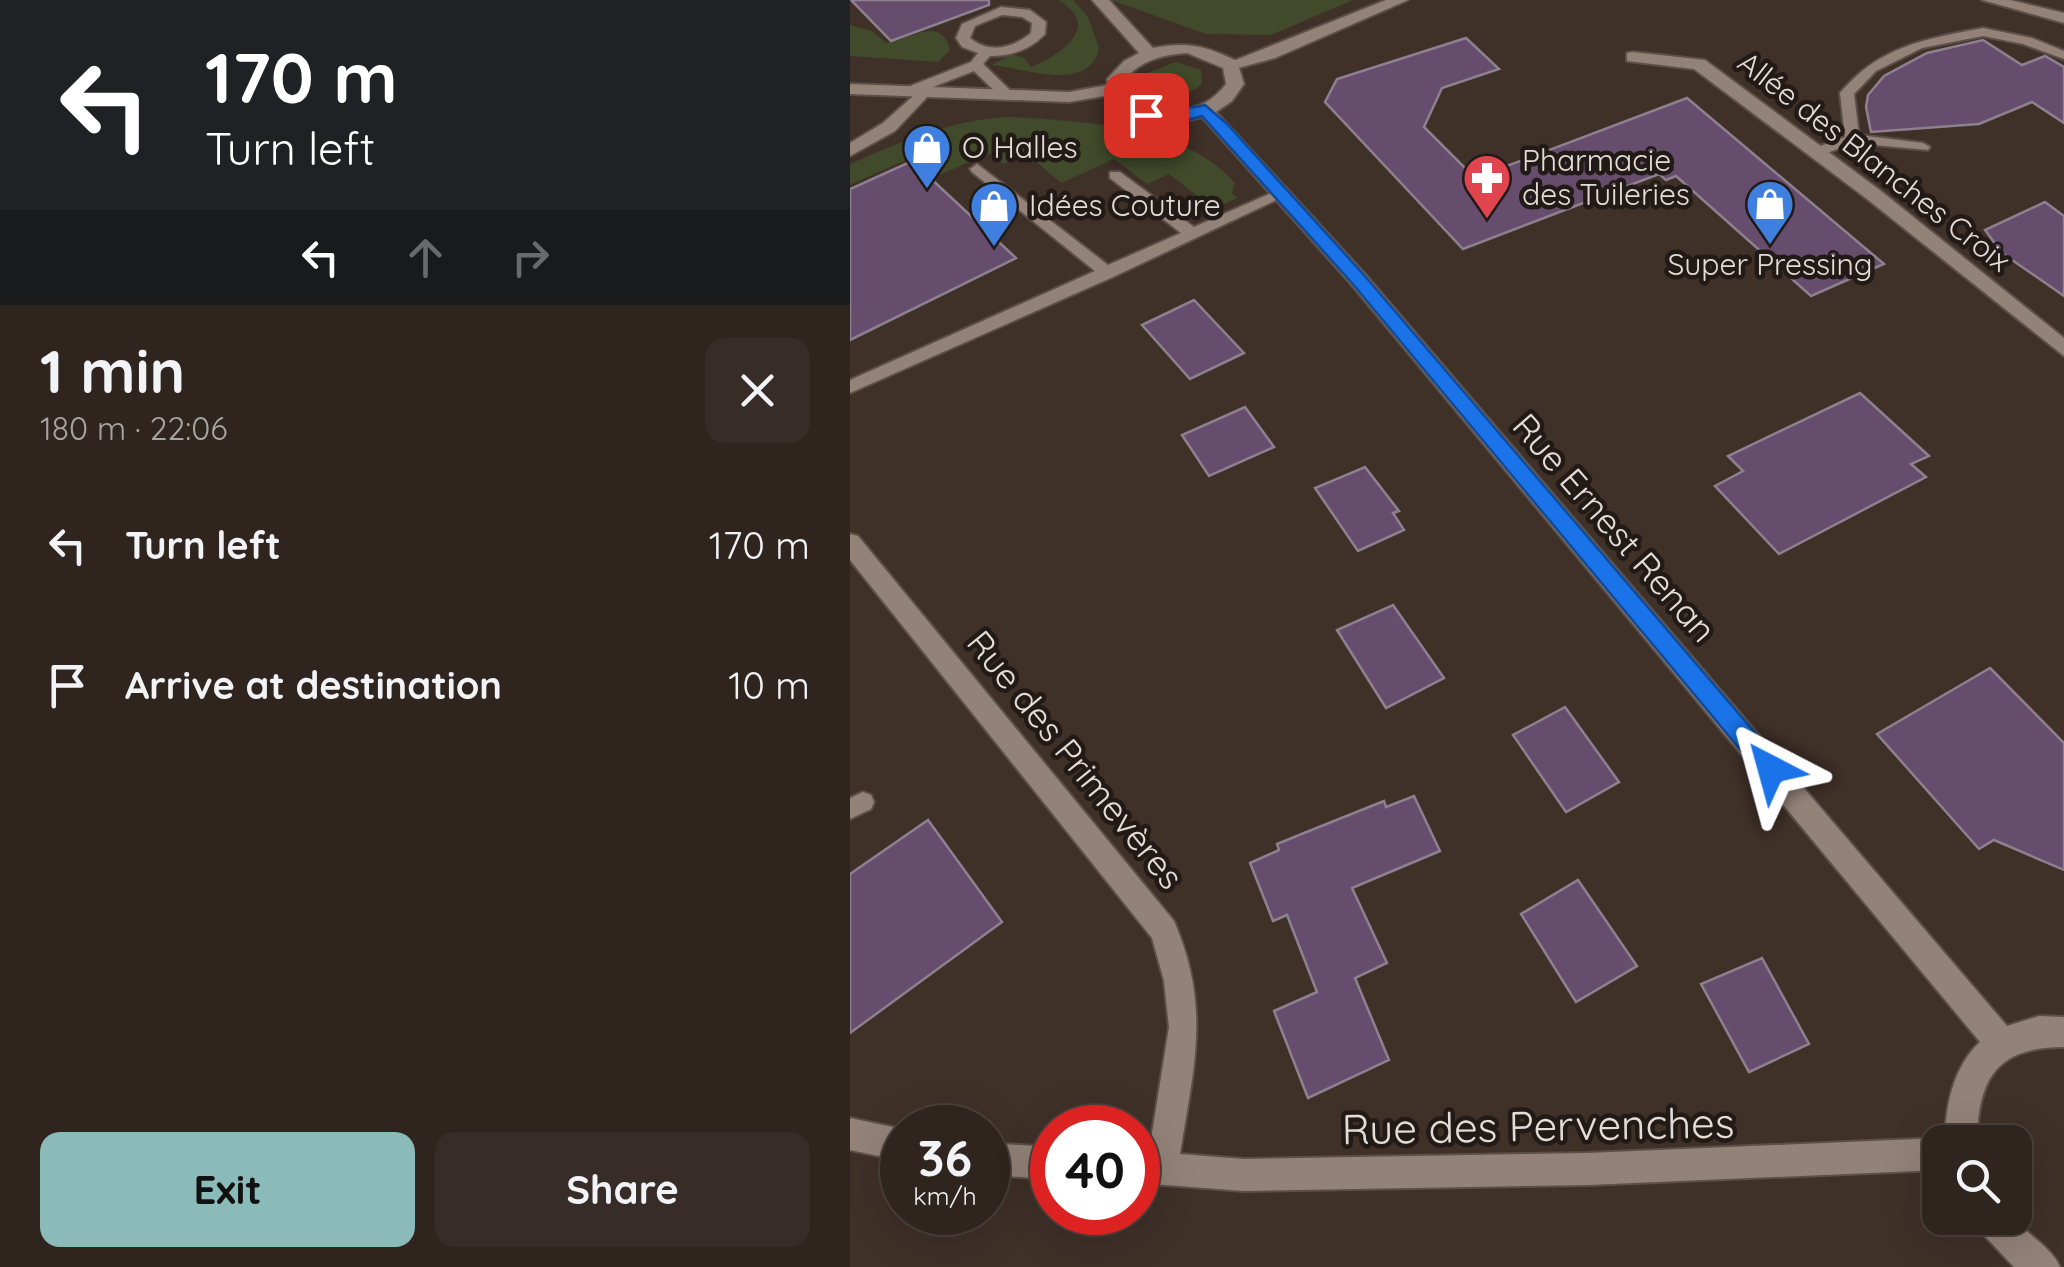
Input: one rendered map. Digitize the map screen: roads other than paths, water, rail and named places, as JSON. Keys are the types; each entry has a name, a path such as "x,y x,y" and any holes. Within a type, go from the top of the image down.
{"street":[{"path":"1100,0 1148,54"},
{"path":"1231,65 1269,54 1400,0"},
{"path":"1990,0 2064,18"},
{"path":"1167,50 1205,51 1231,65 1236,74 1230,94 1205,110 1186,116 1146,115 1119,100 1114,90 1123,70 1148,54 1167,50"},
{"name":"Allée des Blanches Croix","path":"1633,57 1699,64 2064,348"},
{"path":"850,89 1070,97 1114,90"},
{"path":"850,152 889,127 913,93"},
{"name":"Rue Ernest Renan","path":"1205,110 1370,293 2002,1044"},
{"name":"Rue des Primevères","path":"850,544 1164,931 1180,981 1184,1027 1160,1127"},
{"path":"1960,1125 1966,1087 1980,1062 2002,1044 2026,1034 2064,1032"},
{"path":"850,1134 880,1140"},
{"name":"Rue des Pervenches","path":"1160,1169 1244,1175 1588,1169 1922,1155"},
{"path":"2004,1235 2025,1262"}],"lane":[{"path":"913,93 976,65 986,52 1010,50 1032,41 1038,34 1039,22 1014,11 978,18 964,31 963,38 974,49 986,52"},
{"path":"1852,138 1847,93 1871,68 1918,45 1982,32 2027,42 2063,56"},
{"path":"976,65 1008,96"},
{"path":"1816,152 1852,138 1924,147"},
{"path":"977,170 1106,272"},
{"path":"1115,175 1193,234"},
{"path":"850,387 1281,194"}],"place":[{"name":"O Halles","path":"927,190"},
{"name":"Pharmacie des Tuileries","path":"1487,220"},
{"name":"Super Pressing","path":"1770,246"},
{"name":"Idées Couture","path":"994,248"}]}
